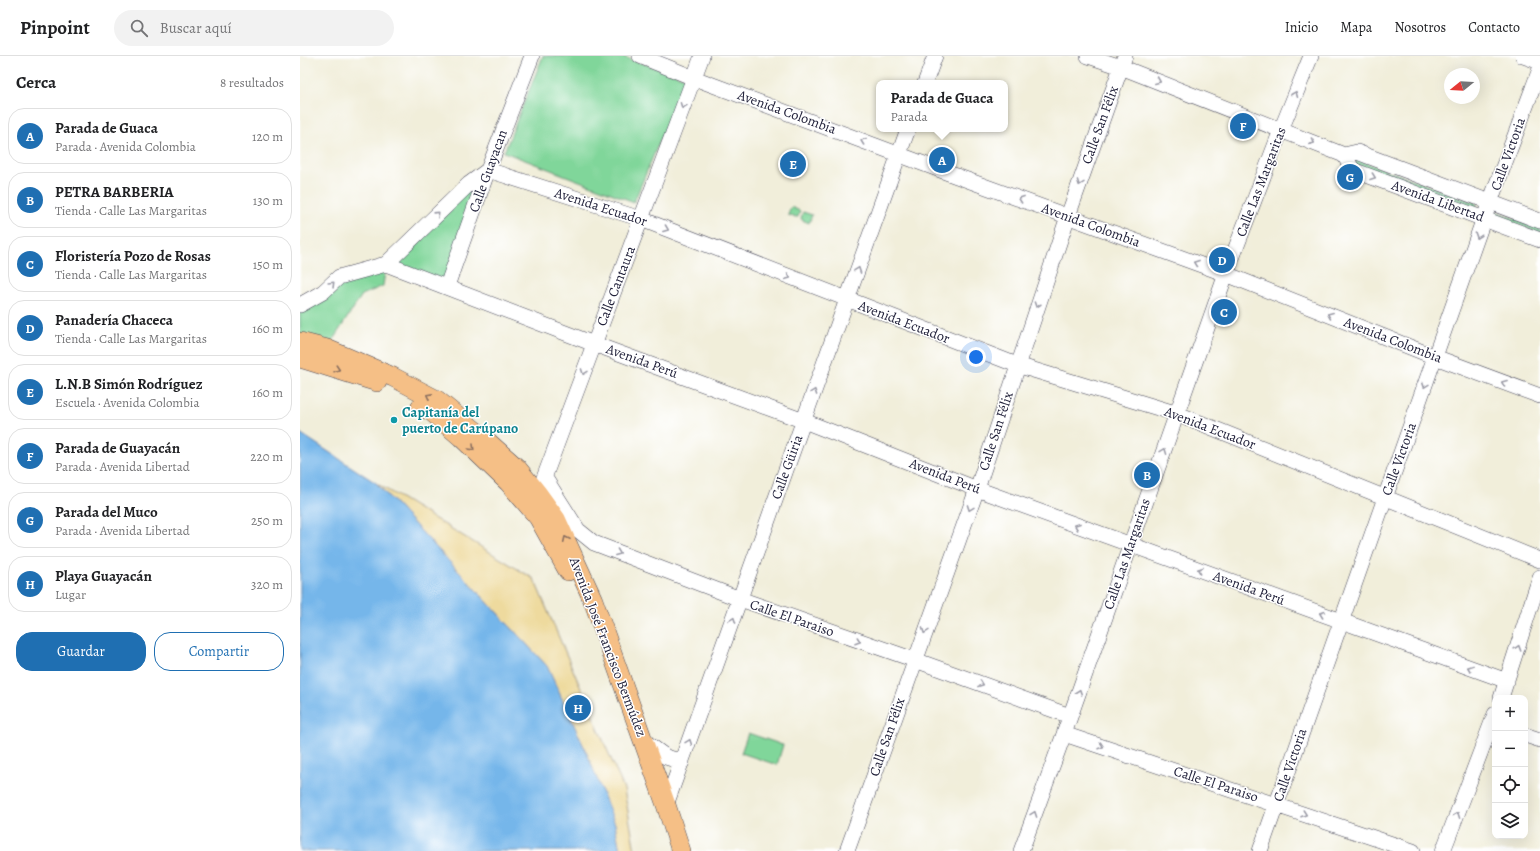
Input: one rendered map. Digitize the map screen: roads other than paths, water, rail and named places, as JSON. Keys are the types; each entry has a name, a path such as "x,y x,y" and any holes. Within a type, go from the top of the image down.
{"main road":[{"name":"Avenida José Francisco Bermúdez","path":"300,342 327,349 349,358 392,377 437,400 479,434 517,468 541,486 593,600 666,805 680,851"},
{"name":"Avenida José Francisco Bermúdez","path":"300,358 382,384 432,412 461,437 508,483 538,517 561,557 587,613 658,816 668,851"}],"street":[{"name":"Calle Guayacan","path":"447,286 488,170 532,56"},
{"name":"Avenida Colombia","path":"640,56 694,78 1226,274 1435,357 1540,396"},
{"name":"Calle Cantaura","path":"538,517 541,486 702,56"},
{"path":"926,80 935,56"},
{"name":"Avenida Libertad","path":"1088,56 1123,61 1281,130 1344,155 1358,152 1540,221"},
{"name":"Calle Las Margaritas","path":"1021,851 1064,734 1158,465 1178,414 1226,274 1311,56"},
{"path":"1523,56 1540,62"},
{"name":"Calle San Félix","path":"847,851 977,489 1017,365 1123,61"},
{"name":"Calle Victoria","path":"1260,851 1484,218 1540,68"},
{"name":"Calle Güiria","path":"666,805 907,132"},
{"name":"Avenida Libertad","path":"1344,155 1353,170 1540,240"},
{"name":"Avenida Ecuador","path":"488,170 641,219 1017,365 1178,414 1540,560"},
{"path":"300,306 323,292 339,277 386,264 469,184 488,170"},
{"name":"Avenida Perú","path":"386,264 447,286 594,344 804,421 977,489 1507,681"},
{"name":"Calle El Paraiso","path":"541,486 578,530 594,543 740,600 915,660 1070,716"},
{"path":"1502,695 1540,577"},
{"path":"1443,851 1492,727"},
{"name":"Calle El Paraiso","path":"1064,734 1413,851"},
{"path":"1528,736 1540,740"},
{"path":"643,740 666,757 682,762"}],"water":[{"path":"300,433 376,483 547,666 586,751 615,824 620,851 300,851"}],"place":[{"name":"Parada de Guayacán","path":"1243,126"},
{"name":"Parada de Guaca","path":"942,160"},
{"name":"L.N.B Simón Rodríguez","path":"793,164"},
{"name":"Parada del Muco","path":"1350,177"},
{"name":"Panadería Chaceca","path":"1222,260"},
{"name":"Floristería Pozo de Rosas","path":"1224,312"},
{"name":"Capitanía del puerto de Carúpano","path":"394,420"},
{"name":"PETRA BARBERIA","path":"1147,475"},
{"name":"Playa Guayacán","path":"578,708"}]}
